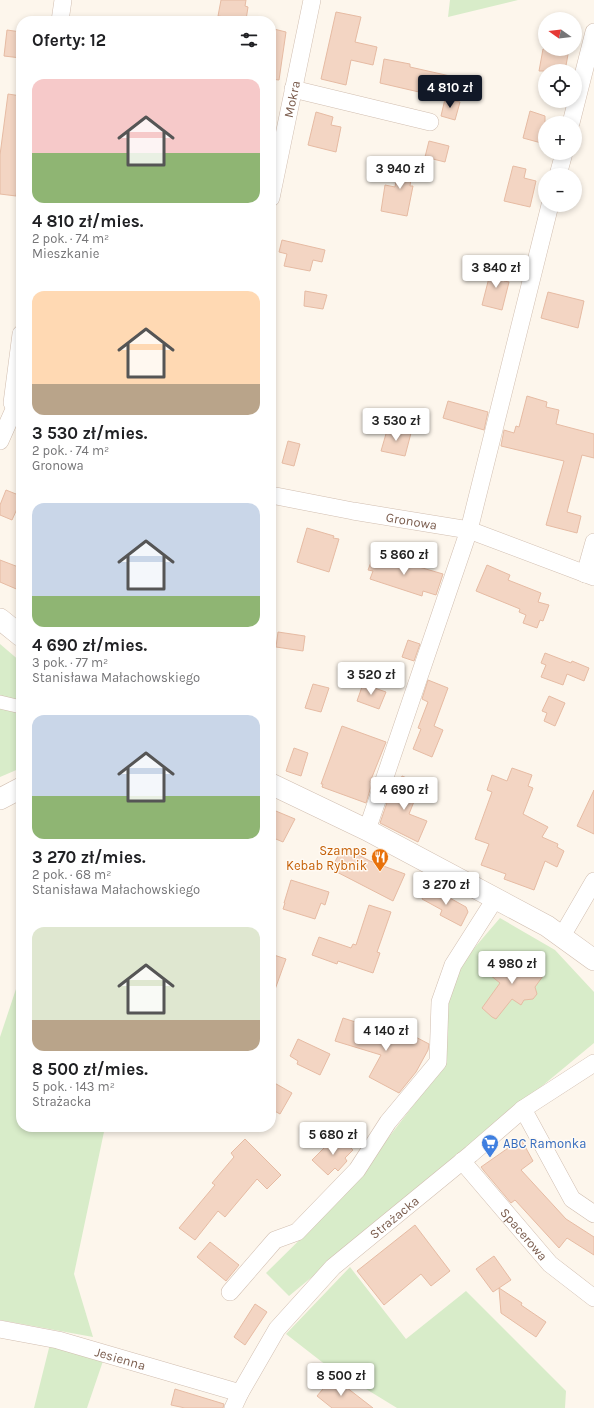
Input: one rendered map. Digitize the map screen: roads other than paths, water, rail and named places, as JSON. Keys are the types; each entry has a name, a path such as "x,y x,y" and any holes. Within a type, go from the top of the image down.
{"street":[{"path":"61,16 63,0"},
{"name":"Mokra","path":"276,173 312,0"},
{"path":"573,116 594,32"},
{"path":"293,89 430,122"},
{"path":"367,830 469,530 548,212"},
{"path":"0,441 12,403 16,372"},
{"name":"Gronowa","path":"276,496 353,511 469,530 590,576"},
{"path":"590,576 594,542"},
{"path":"0,619 16,632"},
{"path":"0,702 16,706"},
{"path":"276,786 367,830 547,926 594,960"},
{"path":"0,799 16,791"},
{"path":"562,936 594,881"},
{"path":"230,1292 275,1240 297,1232 357,1170 388,1122 438,1062 440,1002 453,965 495,899"},
{"name":"Strażacka","path":"237,1401 277,1329 333,1267 523,1109 594,1063"},
{"path":"523,1109 572,1199 594,1214"},
{"name":"Spacerowa","path":"462,1161 550,1264 594,1298"},
{"name":"Jesienna","path":"0,1329 58,1340 237,1401"}],"place":[{"name":"Szamps Kebab Rybnik","path":"380,872"},
{"name":"ABC Ramonka","path":"490,1158"}]}
